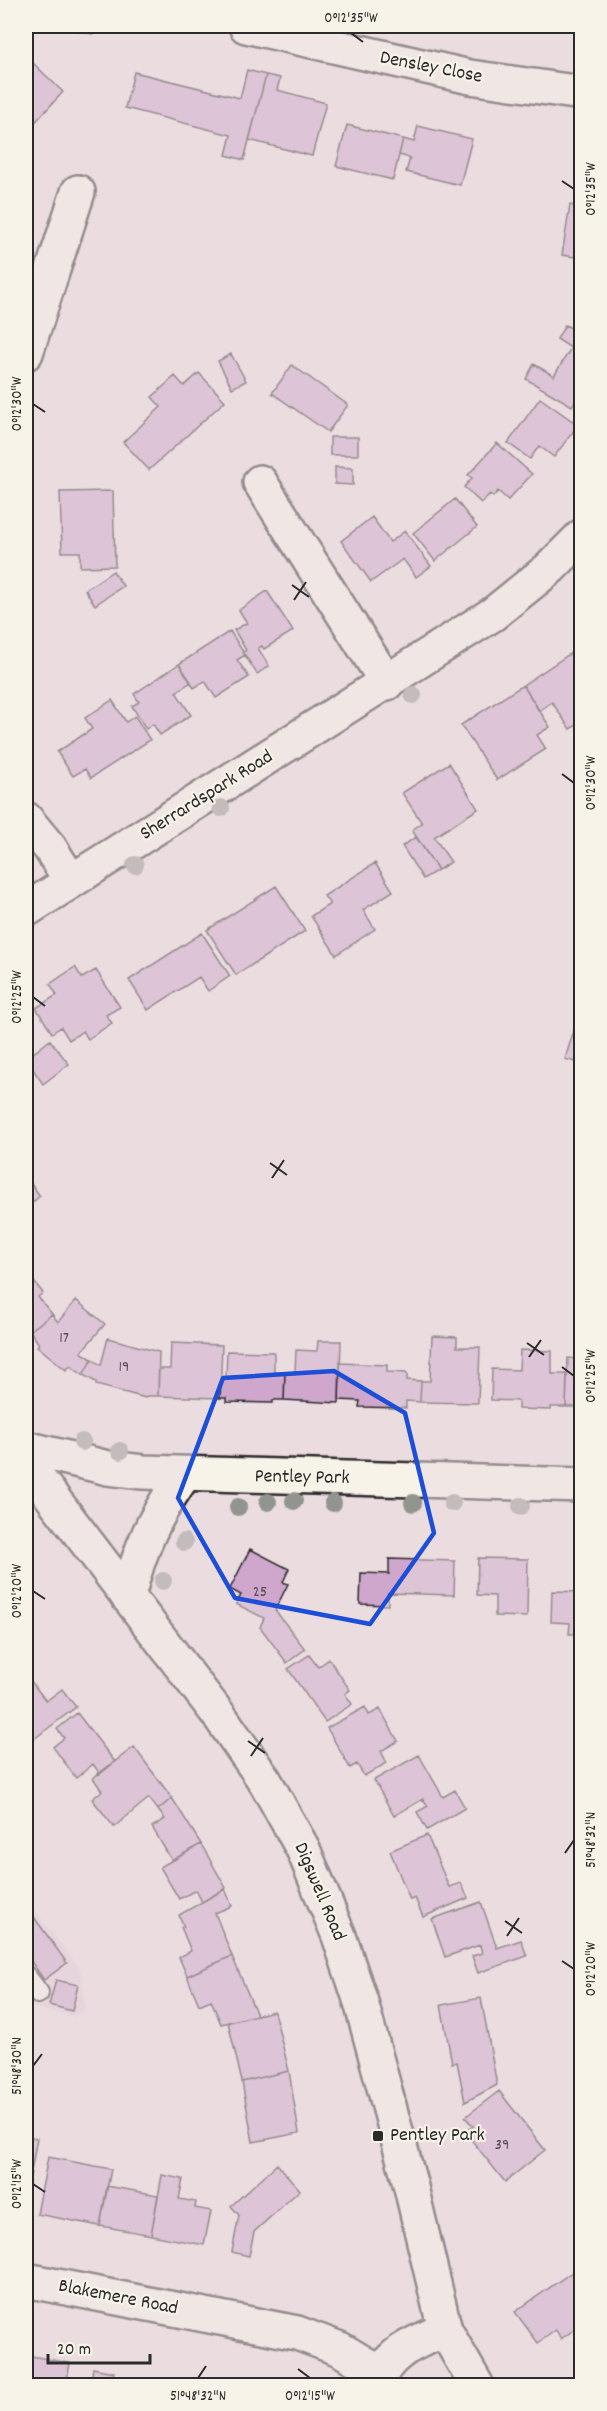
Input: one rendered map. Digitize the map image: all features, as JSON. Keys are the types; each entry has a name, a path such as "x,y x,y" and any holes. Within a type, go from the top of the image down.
{"street":[{"name":"Densley Close","path":"246,26 470,77 582,93"},
{"path":"26,353 78,192"},
{"path":"260,482 387,683"},
{"name":"Sherrardspark Road","path":"26,910 493,614 550,568 582,536"},
{"path":"26,819 50,848 71,881"},
{"name":"Pentley Park","path":"26,1448 108,1468 184,1475 582,1485"},
{"name":"Digswell Road","path":"26,1463 221,1718 265,1781 303,1849 339,1936 361,2002 411,2187 445,2330 477,2385"},
{"path":"128,1597 147,1536 184,1475"},
{"name":"Blakemere Road","path":"26,2280 297,2333 340,2349 378,2379"},
{"path":"378,2379 396,2354 412,2344 445,2330"}],"lane":[{"path":"26,1977 38,1994"}],"highlighted area":[{"path":"334,1371 405,1413 434,1533 370,1624 235,1598 178,1498 223,1378"}],"shaded area":[{"path":"26,1899 81,1970 85,2009 75,2017 26,2006"}],"building":[{"path":"58,26 95,26 93,34"},
{"path":"33,63 63,92 26,132 26,71"},
{"path":"247,70 266,75 244,160 226,155 231,135 125,108 134,72 240,98"},
{"path":"266,75 280,78 277,90 326,103 312,156 249,140"},
{"path":"347,125 403,139 393,180 336,166"},
{"path":"418,126 472,139 460,185 406,172 410,158 399,155 403,139 414,142"},
{"path":"570,205 582,207 582,258 562,255"},
{"path":"565,325 582,333 582,397 579,395 572,406 526,379 534,364 554,376 571,348 557,339"},
{"path":"231,354 246,381 232,388 218,361"},
{"path":"292,365 348,405 328,432 272,393"},
{"path":"199,373 225,401 149,470 123,442 161,407 152,397 175,376 184,386"},
{"path":"540,398 578,425 554,457 539,446 530,459 508,443"},
{"path":"330,437 358,437 358,455 330,455"},
{"path":"497,443 532,474 508,500 498,491 493,497 490,494 481,503 464,487 472,478 468,475"},
{"path":"335,467 353,468 353,485 335,484"},
{"path":"113,491 115,566 80,567 80,552 62,552 60,492"},
{"path":"455,499 477,527 435,561 413,533"},
{"path":"372,517 390,542 405,531 431,566 416,577 403,559 371,582 341,541"},
{"path":"113,571 123,586 95,605 85,590"},
{"path":"267,591 293,631 264,649 262,646 258,648 269,666 257,674 243,652 246,650 234,630 247,623 239,610"},
{"path":"230,631 245,655 237,660 249,677 216,698 205,681 194,688 179,664"},
{"path":"580,647 582,722 570,729 552,702 539,711 523,685"},
{"path":"179,664 191,682 176,692 191,715 160,735 153,724 146,729 132,706 139,702 134,694"},
{"path":"523,685 550,727 537,735 546,749 497,780 461,725"},
{"path":"112,700 126,722 135,716 150,740 91,778 85,769 73,776 57,752 92,729 85,718"},
{"path":"449,763 478,809 434,837 451,862 438,870 412,830 422,823 402,793"},
{"path":"416,837 438,870 423,879 402,846"},
{"path":"375,863 393,891 363,910 375,929 336,955 311,916 330,904 324,896"},
{"path":"276,886 305,931 236,975 207,930"},
{"path":"202,933 230,976 208,991 199,977 148,1010 129,980"},
{"path":"75,967 82,978 96,970 120,1007 106,1015 112,1023 88,1039 83,1031 69,1040 61,1027 52,1033 36,1008 57,995 50,984"},
{"path":"582,1007 582,1064 565,1059"},
{"path":"50,1040 69,1064 43,1084 26,1059"},
{"path":"26,1177 40,1196 26,1208"},
{"path":"26,1272 43,1293 38,1297 52,1314 30,1331 26,1326"},
{"path":"76,1300 105,1324 81,1352 92,1359 83,1375 70,1366 66,1370 37,1346 39,1344 30,1331 52,1314 58,1322"},
{"path":"432,1336 457,1337 457,1347 480,1347 478,1403 420,1402 421,1381 430,1381"},
{"path":"108,1338 159,1352 158,1396 147,1396 146,1398 96,1385 96,1382 83,1375 92,1359 101,1365"},
{"path":"318,1341 341,1341 339,1403 284,1400 285,1372 295,1372 296,1350 317,1351"},
{"path":"171,1343 222,1345 220,1398 158,1396 159,1369 170,1369"},
{"path":"520,1350 552,1351 552,1374 567,1374 566,1407 551,1407 551,1410 518,1409 518,1401 491,1400 492,1369 519,1370"},
{"path":"227,1351 274,1352 274,1372 285,1372 284,1400 273,1400 273,1403 226,1402 226,1398 220,1398 221,1379 226,1379"},
{"path":"579,1351 582,1351 582,1414 577,1414 578,1407 566,1407 568,1358 579,1359"},
{"path":"340,1363 387,1365 387,1372 407,1373 407,1380 421,1381 420,1402 406,1401 406,1408 359,1407 360,1401 339,1400"},
{"path":"250,1549 289,1569 283,1582 288,1584 275,1610 305,1649 287,1663 260,1627 264,1618 236,1604 241,1595 230,1589"},
{"path":"478,1558 528,1559 527,1617 495,1616 495,1596 477,1595"},
{"path":"389,1559 455,1561 454,1595 388,1593 388,1605 360,1604 361,1573 389,1574"},
{"path":"552,1591 582,1592 582,1634 569,1634 570,1623 551,1622"},
{"path":"309,1655 318,1667 329,1659 350,1690 345,1694 352,1704 325,1722 288,1669"},
{"path":"27,1676 46,1701 62,1689 76,1707 30,1742 26,1736"},
{"path":"365,1707 369,1715 380,1709 398,1741 381,1751 387,1763 364,1776 357,1764 350,1768 327,1728"},
{"path":"77,1713 115,1762 100,1774 93,1764 76,1778 53,1747 64,1738 57,1729"},
{"path":"134,1747 172,1798 158,1810 149,1798 114,1827 92,1799 102,1791 93,1778"},
{"path":"419,1755 443,1797 455,1790 465,1808 427,1830 417,1812 428,1806 423,1799 394,1816 374,1780"},
{"path":"172,1798 201,1844 172,1861 152,1827 165,1819 158,1810"},
{"path":"427,1835 449,1887 461,1883 468,1898 423,1917 415,1898 410,1900 390,1851"},
{"path":"201,1844 226,1888 202,1902 196,1890 179,1899 160,1867"},
{"path":"225,1889 232,1906 215,1913 232,1956 187,1976 179,1957 191,1951 181,1927 184,1927 179,1915"},
{"path":"481,1902 497,1948 521,1940 527,1956 478,1973 472,1956 482,1953 480,1945 445,1957 432,1919"},
{"path":"26,1906 67,1963 44,1980 26,1954"},
{"path":"232,1956 257,2015 221,2024 211,2000 199,2005 187,1976"},
{"path":"56,1980 78,1985 72,2011 49,2005"},
{"path":"481,1998 497,2085 465,2102 457,2062 452,2063 441,2005"},
{"path":"274,2011 289,2071 242,2082 228,2022"},
{"path":"289,2071 299,2133 253,2142 242,2082"},
{"path":"499,2091 545,2150 505,2182 465,2132 473,2126 465,2117"},
{"path":"26,2136 37,2138 28,2189 26,2188"},
{"path":"48,2157 111,2169 100,2226 37,2214"},
{"path":"277,2164 300,2190 254,2232 249,2256 232,2252 239,2215 231,2206"},
{"path":"162,2175 183,2179 179,2199 196,2202 195,2208 211,2211 204,2245 151,2235"},
{"path":"107,2186 158,2195 151,2235 100,2226"},
{"path":"582,2265 582,2312 577,2315 582,2324 561,2339 556,2330 538,2343 515,2312"},
{"path":"26,2355 70,2363 66,2386 26,2386"},
{"path":"93,2368 114,2372 111,2386 90,2386"}],"place":[{"name":"Pentley Park","path":"378,2136"}]}
